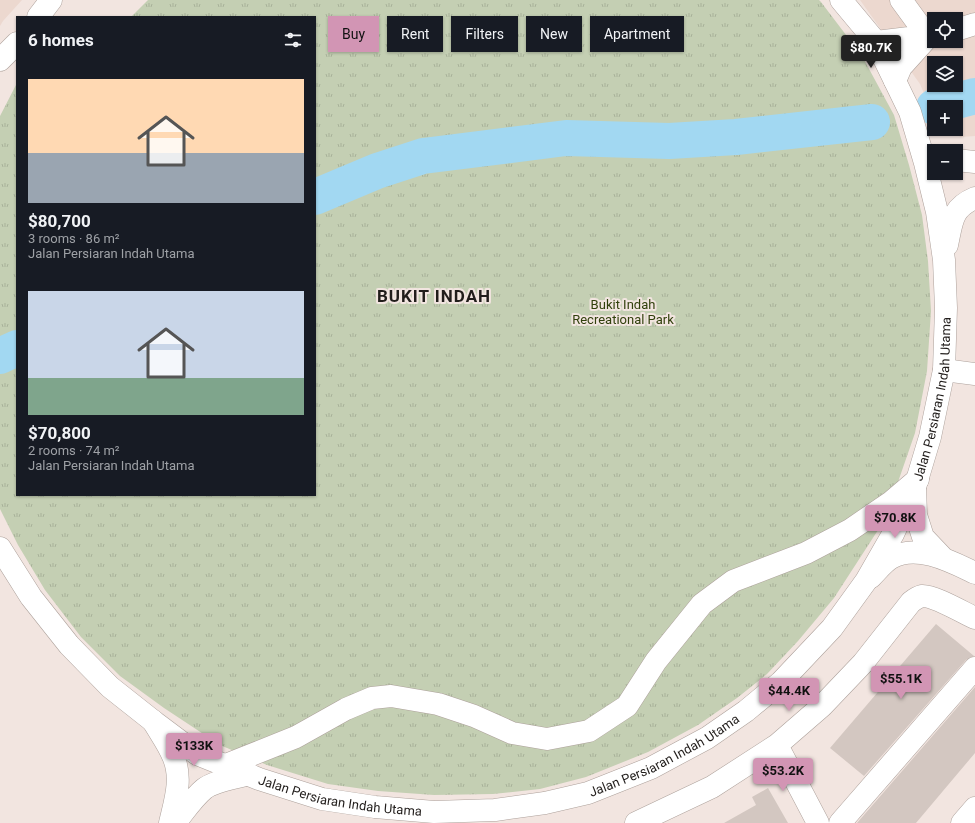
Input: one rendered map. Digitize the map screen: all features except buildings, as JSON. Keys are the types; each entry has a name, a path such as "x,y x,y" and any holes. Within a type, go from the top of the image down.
{"main road":[{"path":"39,16 51,0"},
{"name":"Jalan Persiaran Indah Utama","path":"0,548 31,597 69,645 110,687 153,722 197,754 249,774 322,799 375,807 434,812 495,810 545,803 588,793 651,768 700,742 746,711 780,682 832,628 866,582 893,534 916,483 930,437 944,370 946,308 944,260 937,212 925,163 910,112 876,42 841,0"},
{"path":"901,0 927,31"},
{"path":"963,28 975,24"},
{"path":"876,42 927,36"},
{"path":"895,82 901,67 927,40"},
{"path":"0,60 16,44"},
{"path":"910,112 929,144"},
{"path":"963,161 975,162"},
{"path":"944,260 954,214 967,201 975,198"},
{"path":"944,370 975,374"},
{"path":"916,483 916,515 923,536 942,557"},
{"path":"226,765 296,738 346,708 372,698 391,696 438,704 474,716 512,733 547,739 589,731 627,706 656,660 702,604 733,581 806,553 850,530 916,483"},
{"path":"866,582 891,558 906,553 919,553 942,557 975,573"},
{"path":"636,823 712,787 777,745 822,706 863,663 911,602 916,598 922,596 934,599 975,618"},
{"path":"840,823 975,668"},
{"path":"153,722 173,756 178,775 177,793 170,823"},
{"path":"777,745 818,823"},
{"path":"175,823 205,788 222,781 249,774"},
{"path":"962,823 975,808"}],"shaded area":[{"path":"0,0 22,0 0,26"},
{"path":"860,0 975,0 975,136 961,137 959,136 963,136 963,100 927,100 920,84"}],"green space":[{"name":"Bukit Indah Recreational Park","path":"148,0 819,0 862,56 894,115 922,215 928,261 931,311 927,371 915,433 880,527 834,598 798,641 767,674 737,698 698,725 648,752 586,777 540,789 493,794 434,795 378,791 328,784 267,765 220,745 164,708 120,676 81,637 45,590 18,545 0,509 0,116 16,85 16,496 316,496 316,16 132,16"}],"waterway":[{"path":"960,100 975,96"},
{"path":"316,197 377,171 423,156 566,138 669,141 736,137 872,122"},
{"path":"0,356 16,348"}],"district":[{"name":"BUKIT INDAH","path":"434,296"}]}
